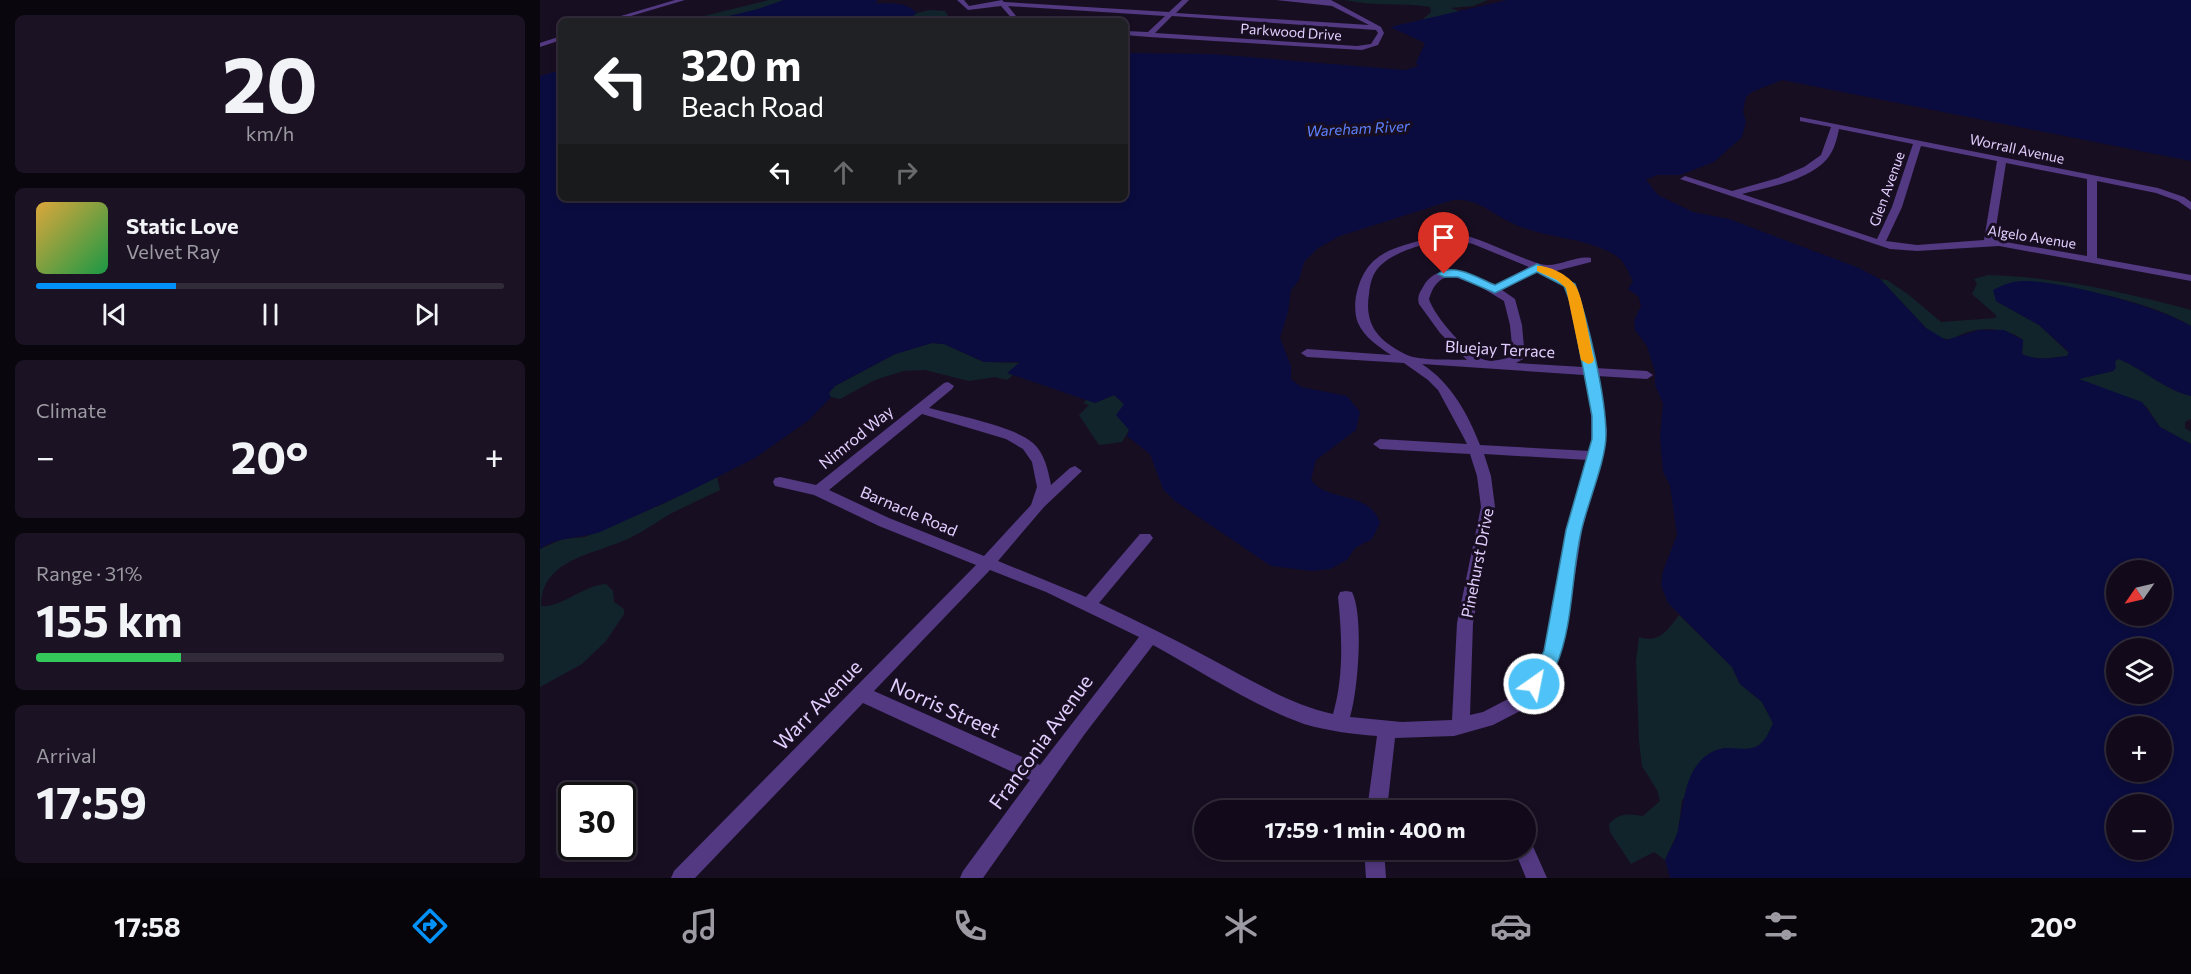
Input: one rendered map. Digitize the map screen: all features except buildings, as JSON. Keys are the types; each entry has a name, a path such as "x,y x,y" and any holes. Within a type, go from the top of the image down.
{"street":[{"path":"619,18 682,0"},
{"path":"960,0 963,6 969,8 1000,2 1379,28"},
{"path":"1149,35 1186,0"},
{"path":"1279,0 1328,2"},
{"path":"1000,2 1014,18"},
{"name":"Parkwood Drive","path":"1128,33 1364,48 1379,42 1382,33 1379,28 1328,2"},
{"path":"540,45 558,39"},
{"path":"550,42 558,43"},
{"name":"Worrall Avenue","path":"1803,119 2158,191 2181,199"},
{"path":"1733,194 1778,180 1819,162 1830,146 1835,126"},
{"name":"Glen Avenue","path":"1880,244 1897,207 1918,143"},
{"path":"1989,242 2002,159"},
{"path":"2092,178 2092,260"},
{"name":"Algelo Avenue","path":"1685,179 1880,244 1919,249 1989,242 2191,278"},
{"path":"2191,193 2181,199 2191,207"},
{"name":"Pinehurst Drive","path":"987,563 1088,605 1151,635 1274,702 1306,716 1339,724 1387,729 1461,726 1487,719 1516,704 1548,666 1560,621 1574,530 1596,456 1600,430 1571,287 1561,278 1537,267 1454,236 1416,245 1377,261 1364,284 1362,319 1372,333 1431,376 1450,397 1474,448 1489,499 1465,623 1461,726"},
{"path":"1495,290 1537,267 1555,268 1587,260"},
{"path":"1444,274 1459,274 1495,290 1510,302 1516,325 1519,358 1496,365 1474,359 1423,304 1430,282 1444,274"},
{"name":"Bluejay Terrace","path":"1307,353 1647,375"},
{"name":"Nimrod Way","path":"780,482 818,491 948,386"},
{"path":"919,409 1011,436 1028,446 1039,461 1043,481 1043,494 1037,507"},
{"path":"1380,444 1596,456"},
{"path":"987,563 1037,507 1074,471"},
{"name":"Barnacle Road","path":"818,491 884,522 987,563"},
{"path":"1088,605 1145,538"},
{"name":"Warr Avenue","path":"681,878 987,563"},
{"path":"1339,724 1347,702 1351,643 1346,597"},
{"name":"Franconia Avenue","path":"970,878 1043,776 1151,635"},
{"name":"Norris Street","path":"861,694 905,716 1043,776"},
{"path":"1378,800 1387,729"},
{"path":"1375,860 1376,878"},
{"path":"1529,860 1537,878"}],"shaded area":[{"path":"769,0 784,0 735,15 696,18"},
{"path":"1345,0 1488,0 1473,6 1450,8 1465,13 1430,22 1423,19 1431,12 1430,7"},
{"path":"930,10 945,11 953,18 910,18 917,13"},
{"path":"1988,275 2065,282 2166,303 2191,310 2191,326 2155,309 2133,302 2087,291 2024,281 1996,301 2039,325 2069,353 2067,356 2056,358 2033,358 2022,354 2023,340 1997,330 1968,332 1952,340 1937,337 1880,279 1887,280 1909,295 1941,322 1996,318 1996,315 1972,294 1977,284 1974,279"},
{"path":"932,343 944,344 984,362 1021,363 1008,373 1013,375 1007,380 995,377 969,381 925,370 903,371 875,380 840,399 831,397 828,393 835,386 895,354"},
{"path":"2119,359 2172,389 2191,396 2191,419 2185,422 2185,428 2191,432 2191,444 2160,427 2146,406 2078,379 2113,371 2115,361"},
{"path":"1114,395 1124,404 1129,430 1122,442 1099,445 1079,415 1089,405 1083,403 1088,399 1095,403"},
{"path":"717,477 720,490 670,514 630,538 573,560 550,577 543,590 541,606 556,604 606,584 613,591 614,602 624,609 624,614 606,641 582,664 540,687 540,549 563,539 585,537 665,503"},
{"path":"1679,615 1732,667 1740,684 1762,702 1773,723 1765,740 1755,748 1723,748 1682,800 1678,832 1665,860 1654,852 1631,864 1610,832 1609,824 1629,814 1643,816 1660,801 1657,790 1642,766 1636,661 1639,637 1652,639 1658,637"}],"water":[{"path":"784,0 878,0 875,3 902,5 917,13 910,18 720,18"},
{"name":"Wareham River","path":"1507,0 2191,0 2191,161 1782,80 1752,92 1746,97 1743,112 1746,122 1742,137 1714,162 1680,175 1657,175 1646,180 1658,195 1693,212 1729,219 1859,268 1880,279 1926,328 1946,340 1979,330 2004,330 2023,340 2022,354 2038,358 2067,356 2069,352 2039,325 1996,301 1993,290 2019,281 2060,285 2109,296 2157,311 2191,326 2191,396 2172,389 2119,359 2115,361 2116,368 2113,371 2079,379 2142,402 2160,427 2191,444 2191,878 1670,878 1665,860 1677,834 1689,779 1699,762 1717,750 1744,749 1759,745 1773,723 1762,702 1740,684 1732,667 1668,603 1661,585 1663,571 1677,535 1670,485 1663,472 1660,438 1663,403 1655,385 1655,372 1647,346 1635,330 1634,321 1641,306 1639,297 1628,289 1633,281 1626,267 1619,258 1603,249 1524,228 1470,201 1453,200 1340,236 1318,248 1304,262 1299,280 1291,290 1288,312 1280,338 1291,366 1291,379 1301,387 1347,396 1360,412 1356,430 1316,460 1311,480 1327,492 1367,506 1375,513 1380,523 1372,539 1355,548 1347,560 1330,569 1312,571 1271,566 1175,501 1163,489 1150,454 1127,436 1129,430 1116,415 1124,404 1114,395 1095,403 1007,373 1020,362 984,362 944,344 932,343 895,354 835,386 829,393 831,397 809,420 755,458 686,493 600,532 561,540 540,549 540,76 558,71 558,201 1128,201 1128,53 1210,54 1405,70 1418,66 1416,63 1425,43 1390,27"}],"slow traffic":[{"path":"1541,269 1561,278 1571,287 1588,360"}],"route":[{"path":"1444,274 1459,274 1495,290 1537,267 1556,275 1569,284 1576,304 1600,430 1594,466 1574,530 1553,651 1548,666 1534,684"}]}
